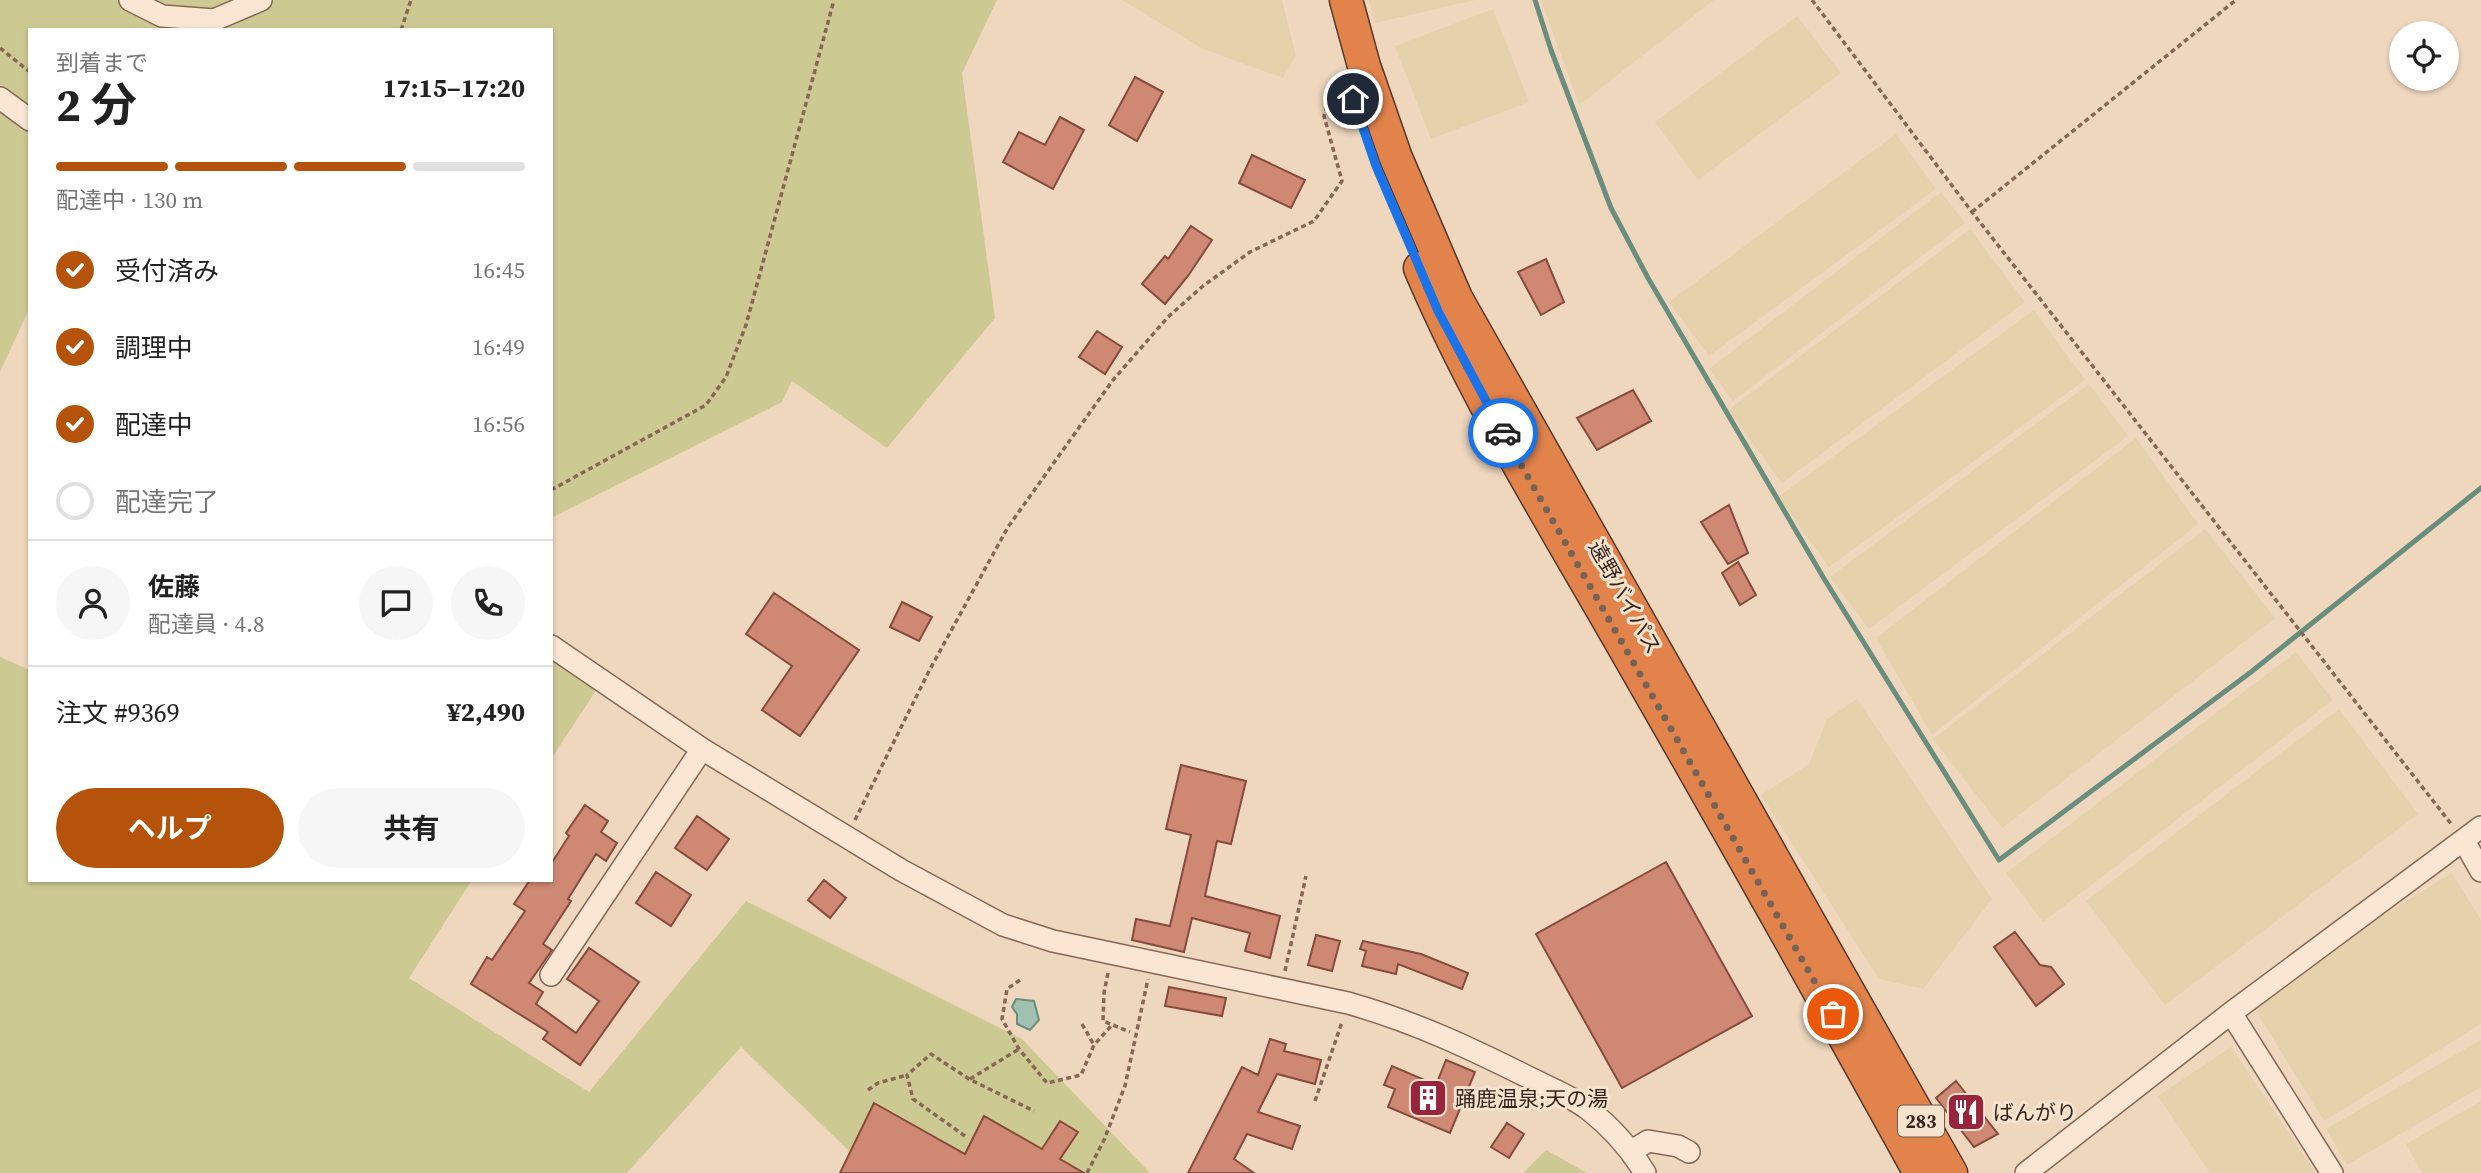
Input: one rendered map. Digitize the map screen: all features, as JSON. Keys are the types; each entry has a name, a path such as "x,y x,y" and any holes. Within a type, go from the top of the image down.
{"highway":[{"name":"遠野バイパス","path":"1324,0 1345,77 1376,166 1438,311 1528,480 1611,598 1951,1173"},
{"name":"遠野バイパス","path":"1346,0 1364,66 1396,158 1456,298 1783,923 1920,1173"}],"street":[{"path":"130,0 162,16 214,20 261,0"},
{"path":"0,98 28,119"},
{"path":"553,647 702,749 846,837 961,904 1003,925 1053,941 1348,1003 1394,1016 1559,1091 1587,1108 1632,1151 1645,1173"},
{"path":"551,975 702,749"},
{"path":"2026,1173 2231,1013 2481,827"},
{"path":"2464,841 2481,871"},
{"path":"2231,1013 2332,1173"},
{"path":"1632,1151 1648,1141 1678,1146 1689,1152"}],"path":[{"path":"402,28 411,0"},
{"path":"553,489 706,405 726,377 746,325 834,0"},
{"path":"1812,0 1972,212 2464,841"},
{"path":"1972,212 2236,0"},
{"path":"0,48 28,70"},
{"path":"846,837 868,798 929,671 1008,527 1113,380 1168,317 1203,286 1250,252 1314,221 1342,181 1324,116 1329,99 1345,77"},
{"path":"1281,990 1306,877"},
{"path":"1112,954 1104,993 1103,1021 1130,1032"},
{"path":"1087,1173 1104,1140 1125,1086 1152,963"},
{"path":"1020,981 1007,989 1002,1019 1019,1049 1047,1083 1081,1074 1094,1045 1112,1025"},
{"path":"1315,1101 1348,1003"},
{"path":"1082,1024 1094,1045"},
{"path":"969,1079 1019,1049"},
{"path":"868,1090 878,1083 907,1075 931,1054 969,1079 1034,1111"},
{"path":"907,1075 913,1099 965,1136"}],"shaded area":[{"path":"0,0 997,0 962,73 995,318 887,448 792,381 782,402 553,517 553,28 28,28 28,311 0,372"},
{"path":"1122,0 1282,0 1296,56 1283,78 1203,49"},
{"path":"1369,0 1475,0 1375,23"},
{"path":"1541,0 1714,0 1579,105"},
{"path":"1493,9 1529,102 1431,139 1395,46"},
{"path":"1797,16 1841,73 1698,180 1655,122"},
{"path":"1896,134 1936,189 1709,356 1669,302"},
{"path":"1941,192 1965,223 1733,401 1709,369"},
{"path":"1970,229 2025,302 1782,483 1728,410"},
{"path":"2034,310 2085,380 1829,567 1778,497"},
{"path":"2089,384 2128,436 1869,629 1830,577"},
{"path":"2136,438 2198,524 1932,735 1876,638"},
{"path":"2205,529 2275,618 2002,828 1933,739"},
{"path":"2296,652 2333,700 2043,922 2006,873"},
{"path":"0,657 28,669 28,882 471,882 409,978 589,1092 746,901 1022,1039 1150,1173 872,1173 741,1047 627,1173 0,1173"},
{"path":"553,658 597,689 553,756"},
{"path":"1857,699 1992,899 1923,989 1879,979 1761,795 1809,764 1827,719"},
{"path":"2339,709 2418,814 2165,1005 2086,901"},
{"path":"2452,873 2481,920 2481,1024 2324,1121 2248,998"},
{"path":"1016,999 1034,1001 1039,1020 1030,1030 1017,1024 1017,1014 1012,1007"},
{"path":"2481,1040 2481,1087 2347,1165 2326,1129"},
{"path":"2231,1047 2316,1173 2210,1173 2158,1096"},
{"path":"2481,1101 2481,1173 2422,1173 2406,1144"},
{"path":"1546,1150 1587,1173 1523,1173"}],"building":[{"path":"1135,77 1163,92 1137,141 1109,125"},
{"path":"1060,117 1084,130 1053,189 1003,162 1019,132 1045,145"},
{"path":"1252,155 1305,180 1291,208 1239,183"},
{"path":"1191,226 1212,240 1165,304 1142,284 1165,256 1168,259"},
{"path":"1546,259 1564,302 1541,315 1518,272"},
{"path":"1097,331 1122,347 1105,374 1079,357"},
{"path":"1633,390 1651,421 1597,450 1577,418"},
{"path":"1729,505 1748,553 1728,564 1701,522"},
{"path":"1738,562 1756,595 1740,605 1722,573"},
{"path":"774,593 859,650 800,736 762,710 792,666 746,634"},
{"path":"902,602 932,617 919,641 890,627"},
{"path":"1181,765 1246,781 1231,844 1217,841 1205,896 1280,916 1270,958 1245,951 1250,933 1192,918 1184,952 1132,940 1136,919 1170,926 1191,835 1166,829"},
{"path":"585,805 608,821 601,832 617,843 606,861 596,854 568,899 571,901 543,944 552,950 529,983 543,992 536,1004 576,1033 599,1001 567,979 589,948 639,982 580,1065 543,1039 548,1032 471,984 487,957 492,960 525,911 514,904 529,882 553,882 553,861 569,836 566,833"},
{"path":"697,816 729,839 707,870 675,848"},
{"path":"1666,862 1752,1016 1622,1088 1536,934"},
{"path":"656,872 691,895 671,926 636,903"},
{"path":"824,880 846,898 830,918 808,900"},
{"path":"2015,932 2040,965 2051,967 2064,984 2036,1006 1994,947"},
{"path":"1316,935 1340,941 1332,971 1308,965"},
{"path":"1363,941 1421,954 1468,973 1462,989 1398,964 1396,974 1362,966 1366,951 1360,949"},
{"path":"1169,987 1226,998 1222,1016 1165,1006"},
{"path":"1270,1039 1286,1044 1284,1051 1321,1060 1315,1084 1277,1074 1258,1112 1300,1126 1292,1149 1247,1134 1234,1159 1254,1173 1188,1173 1242,1067 1258,1075"},
{"name":"踊鹿温泉;天の湯","path":"1446,1060 1475,1072 1450,1133 1388,1107 1395,1089 1384,1085 1392,1066 1436,1085"},
{"path":"1956,1081 1998,1134 1974,1147 1936,1098"},
{"path":"874,1103 965,1154 984,1116 1042,1149 1060,1121 1078,1132 1060,1159 1084,1173 840,1173"},
{"path":"1507,1123 1524,1134 1509,1158 1491,1147"}],"waterway":[{"path":"1535,0 1551,50 1611,208 1648,278 1823,577 1999,860 2251,672 2481,488"}],"way so far":[{"path":"1503,433 1833,1014"}],"place":[{"name":"踊鹿温泉;天の湯","path":"1428,1098"},
{"name":"ばんがり","path":"1966,1112"}],"route":[{"path":"1353,99 1376,166 1438,311 1503,433"}]}
